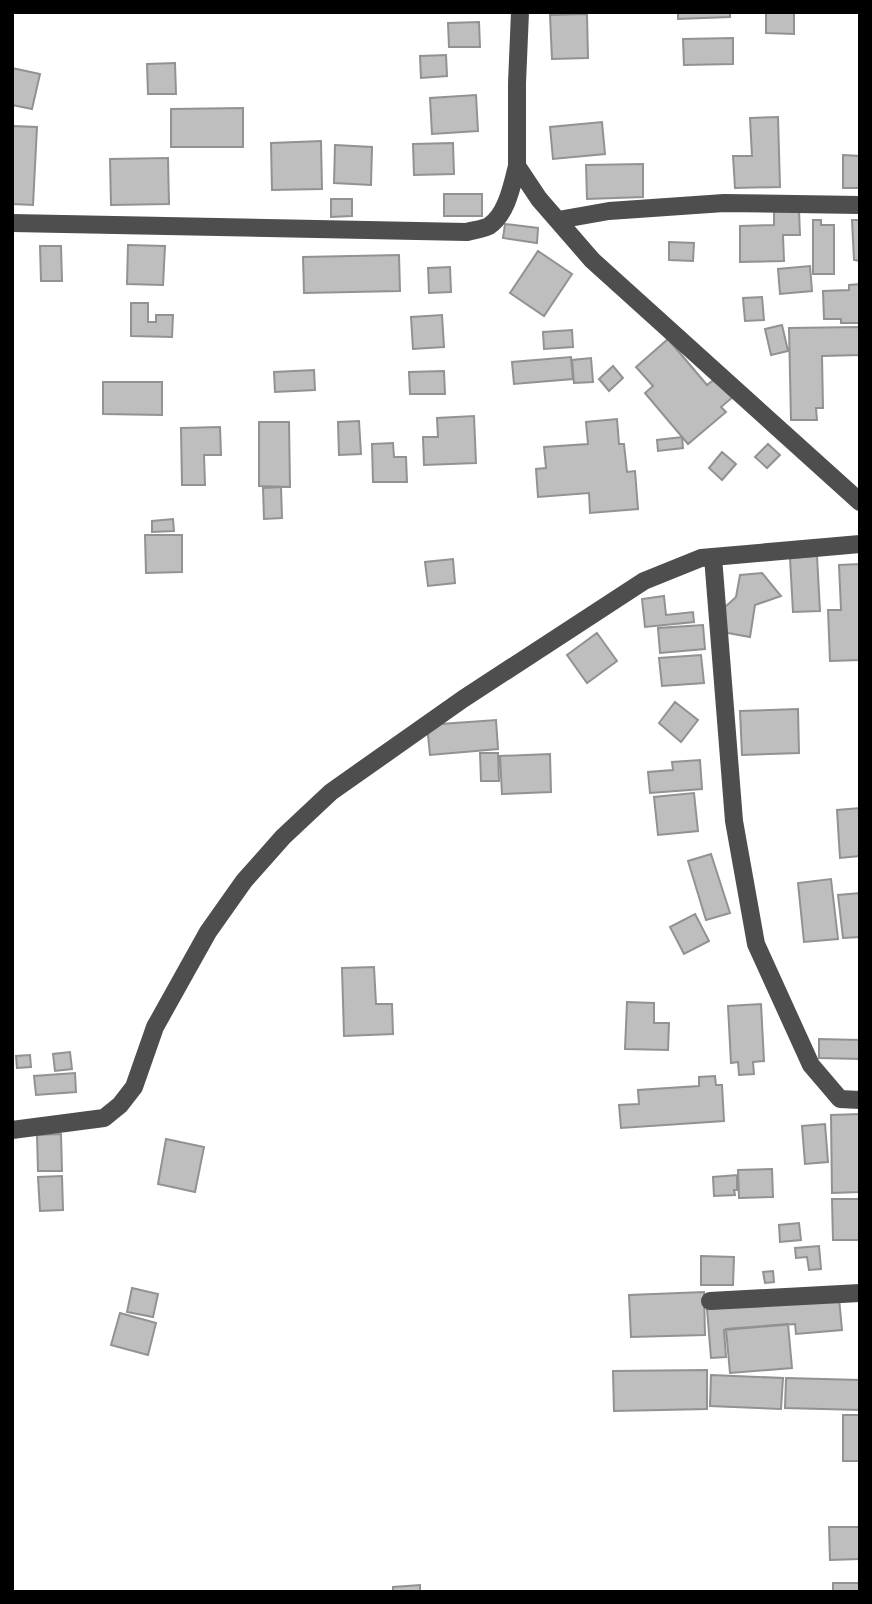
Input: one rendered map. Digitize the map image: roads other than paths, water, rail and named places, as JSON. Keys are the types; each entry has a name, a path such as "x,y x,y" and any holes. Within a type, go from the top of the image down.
{"street":[{"path":"12,223 467,232 488,226 499,216 508,198 517,166 520,12"},
{"path":"517,166 539,199 592,260 860,502"},
{"path":"558,220 609,211 724,203 860,205"},
{"path":"12,1130 104,1118 120,1105 134,1087 155,1027 208,932 244,881 283,837 331,792 463,699 644,581 701,558 860,544"},
{"path":"713,557 734,821 756,944 811,1065 840,1100 860,1100"},
{"path":"709,1301 860,1293"}]}
